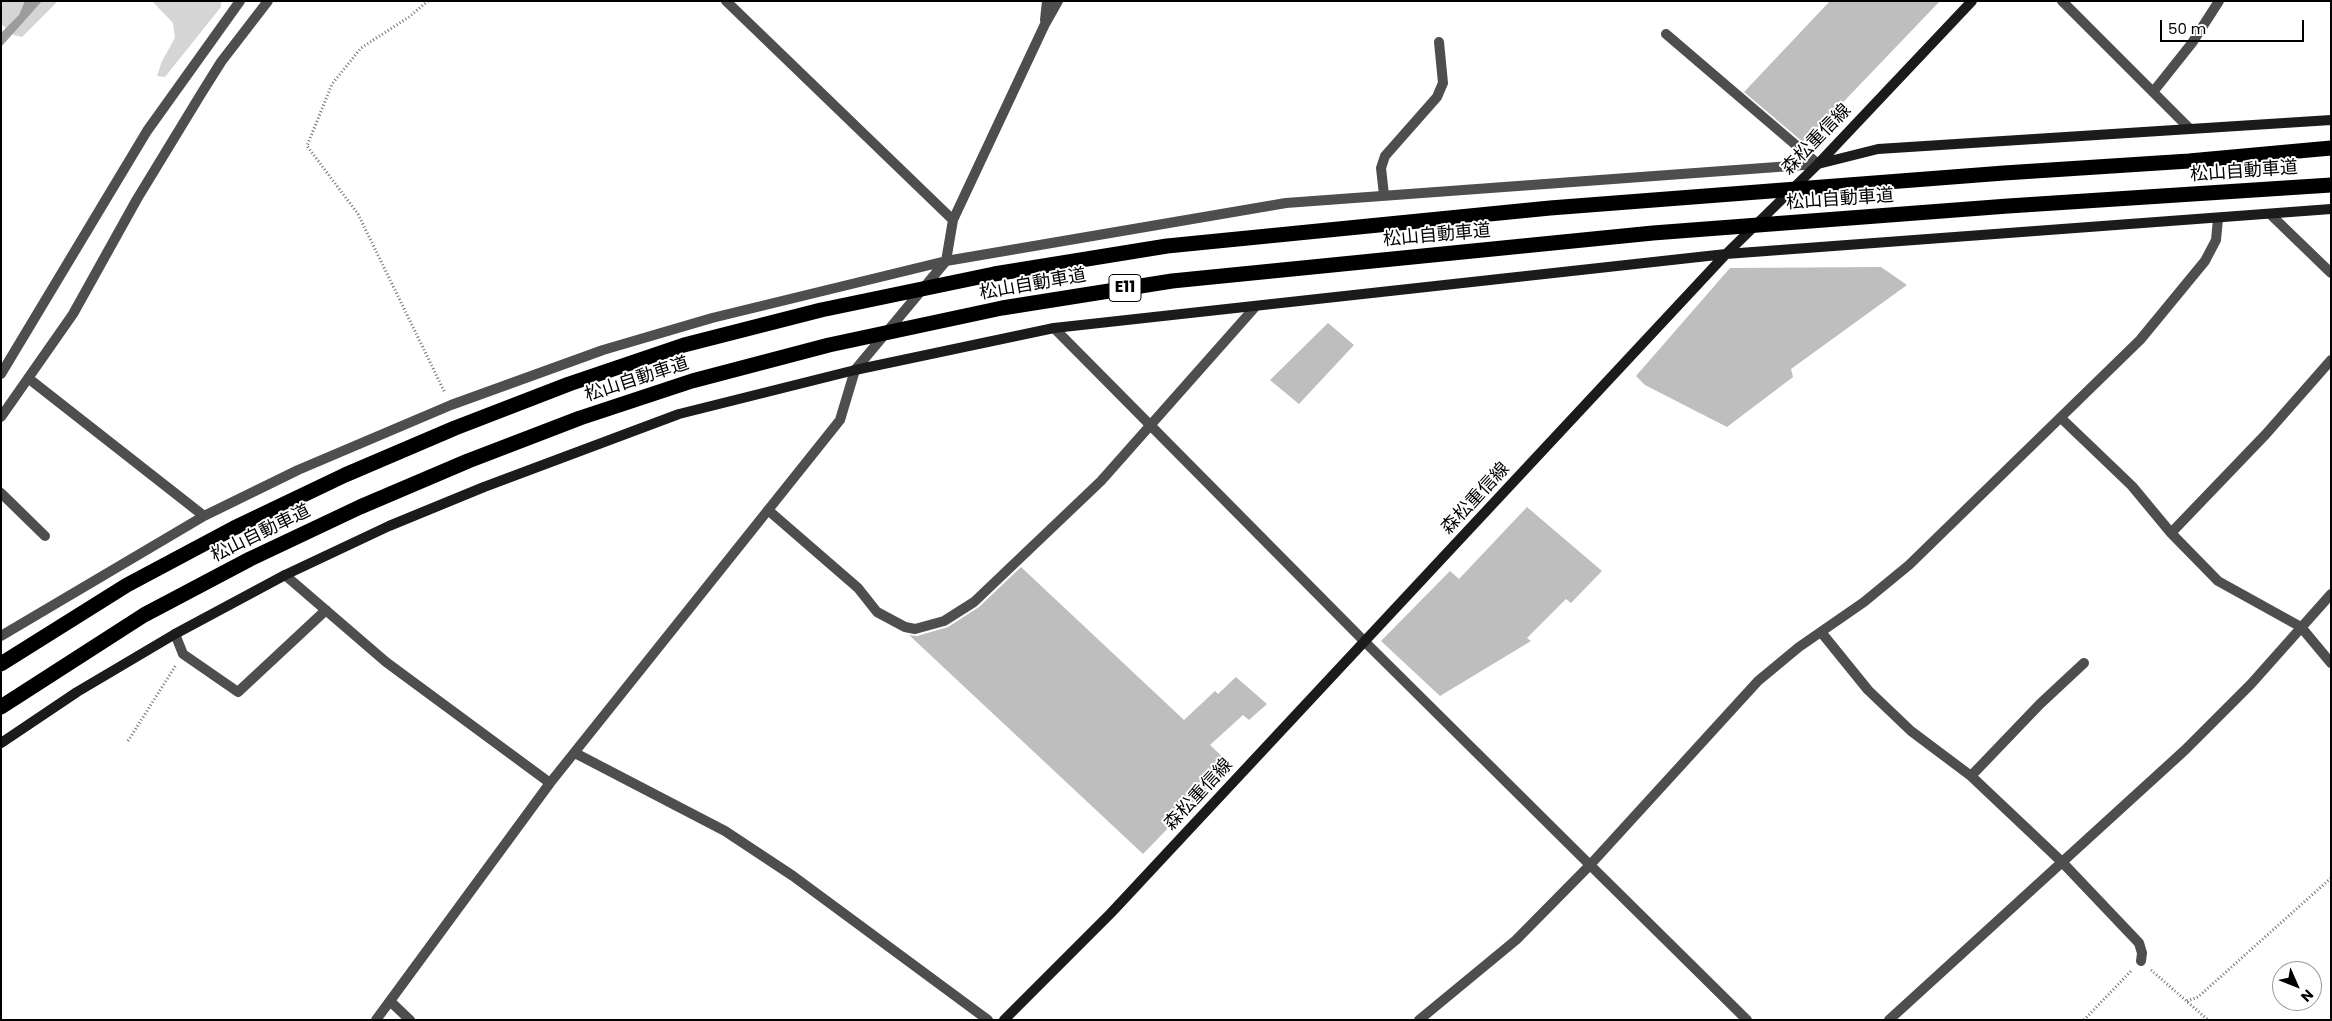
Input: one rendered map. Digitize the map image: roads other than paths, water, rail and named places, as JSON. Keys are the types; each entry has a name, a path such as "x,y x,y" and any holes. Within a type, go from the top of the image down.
{"highway":[{"name":"松山自動車道","path":"1,664 127,585 234,528 345,475 455,428 569,384 684,345 821,310 994,274 1167,246 1550,208 2004,172 2189,161 2331,148"},
{"name":"松山自動車道","path":"1,707 144,615 250,559 360,507 468,461 580,418 692,381 829,345 1002,308 1172,281 1653,233 2008,206 2331,185"}],"street":[{"path":"1,374 147,131 240,1"},
{"path":"1,418 74,314 137,199 201,94 222,62 268,1"},
{"path":"726,1 953,220"},
{"path":"1045,24 1047,1"},
{"path":"376,1020 550,783 840,420 855,370 946,261 953,220 1045,24 1058,1"},
{"name":"森松重信線","path":"1004,1020 1111,913 1726,254 1818,164 1972,1"},
{"path":"2062,1 2190,130"},
{"path":"2153,92 2192,44 2219,1"},
{"path":"1666,34 1818,164"},
{"path":"1384,195 1381,168 1385,156 1437,97 1443,83 1438,42"},
{"path":"1,636 204,516 298,470 451,405 603,350 712,318 946,261 1286,203 1818,164 1878,149 2331,120"},
{"path":"1,743 77,692 175,634 285,575 389,526 484,487 679,414 855,370 1054,328 1726,254 2218,219 2331,209"},
{"path":"2270,214 2331,273"},
{"path":"1419,1020 1516,940 1590,865 1758,682 1799,647 1864,602 1909,565 2140,340 2205,261 2216,240 2218,219"},
{"path":"768,510 858,588 876,612 905,627 915,629 944,621 974,602 1101,481 1256,306"},
{"path":"1054,328 1365,642 1746,1020"},
{"path":"2171,533 2266,434 2331,360"},
{"path":"28,378 204,516"},
{"path":"2061,418 2132,486 2171,533 2218,581 2301,627 2331,663"},
{"path":"1,493 45,536"},
{"path":"285,575 386,662 550,783"},
{"path":"1889,1020 2185,750 2251,684 2331,594"},
{"path":"175,634 183,654 238,692 326,610"},
{"path":"1821,632 1868,690 1911,731 1970,776 2062,862 2139,943 2142,953 2141,961"},
{"path":"1970,776 2040,704 2084,663"},
{"path":"575,753 725,831 793,876 988,1020"},
{"path":"390,1001 410,1020"}]}
